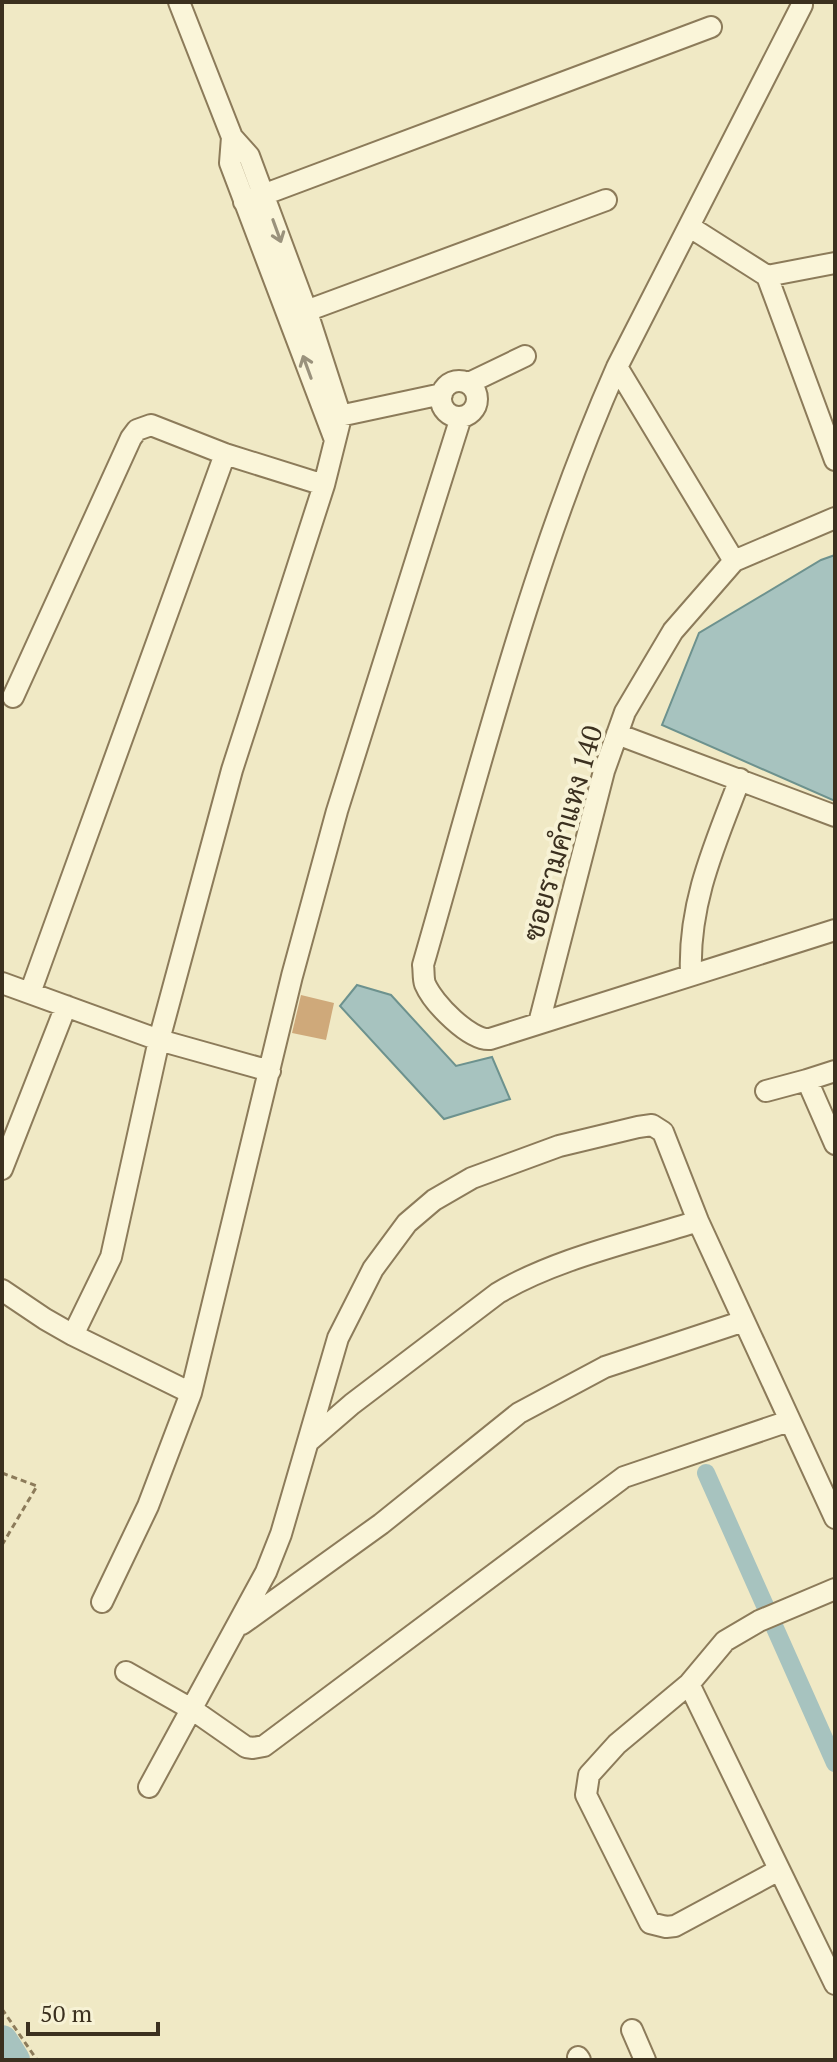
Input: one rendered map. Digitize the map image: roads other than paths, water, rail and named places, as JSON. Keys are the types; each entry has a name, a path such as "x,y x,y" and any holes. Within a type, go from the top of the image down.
{"street":[{"path":"73,1335 111,1257 159,1040 232,770 324,485 335,440 334,418 254,199 249,156 232,137 179,2"},
{"path":"802,5 617,367 590,427 521,623 423,965 426,984 433,998 470,1035 482,1040 835,930"},
{"path":"254,199 711,27"},
{"path":"298,314 606,200"},
{"path":"690,227 767,276 835,460"},
{"path":"767,276 835,263"},
{"path":"469,383 525,356"},
{"path":"617,367 734,561"},
{"path":"102,1602 148,1506 191,1393 292,976 337,811 461,417 476,406 476,393 469,383 463,381 450,383 442,394 445,411 461,417"},
{"path":"334,418 442,394"},
{"path":"13,697 137,430 151,425 225,454 324,485"},
{"path":"30,993 225,454"},
{"name":"ซอยรามคำแหง 140","path":"539,1023 604,771 625,712 673,631 734,561 835,518"},
{"path":"617,734 835,816"},
{"path":"691,974 690,941 697,901 709,858 740,779"},
{"path":"2,983 159,1040 270,1071"},
{"path":"2,1169 66,1006"},
{"path":"766,1091 835,1071"},
{"path":"807,1080 835,1144"},
{"path":"149,1787 239,1626 277,1546 338,1338 373,1269 407,1223 434,1200 472,1178 559,1146 652,1125 663,1132 698,1221 835,1518"},
{"path":"308,1442 364,1395 518,1281 698,1221"},
{"path":"2,1290 73,1335 191,1393"},
{"path":"239,1626 381,1524 519,1413 605,1367 744,1321"},
{"path":"126,1672 193,1710 246,1747 264,1746 624,1477 789,1421"},
{"path":"277,1546 284,1560 292,1567 310,1574"},
{"path":"779,1870 675,1926 650,1923 586,1795 589,1775 617,1744 689,1684 725,1641 759,1621 835,1589"},
{"path":"689,1684 835,1984"},
{"path":"632,2030 645,2060"}],"water":[{"path":"835,555 835,801 662,725 699,633 821,560"},
{"path":"357,985 391,995 456,1066 492,1057 510,1099 444,1119 340,1006"}],"waterway":[{"path":"706,1473 835,1763"},
{"path":"2,2041 14,2060"}]}
